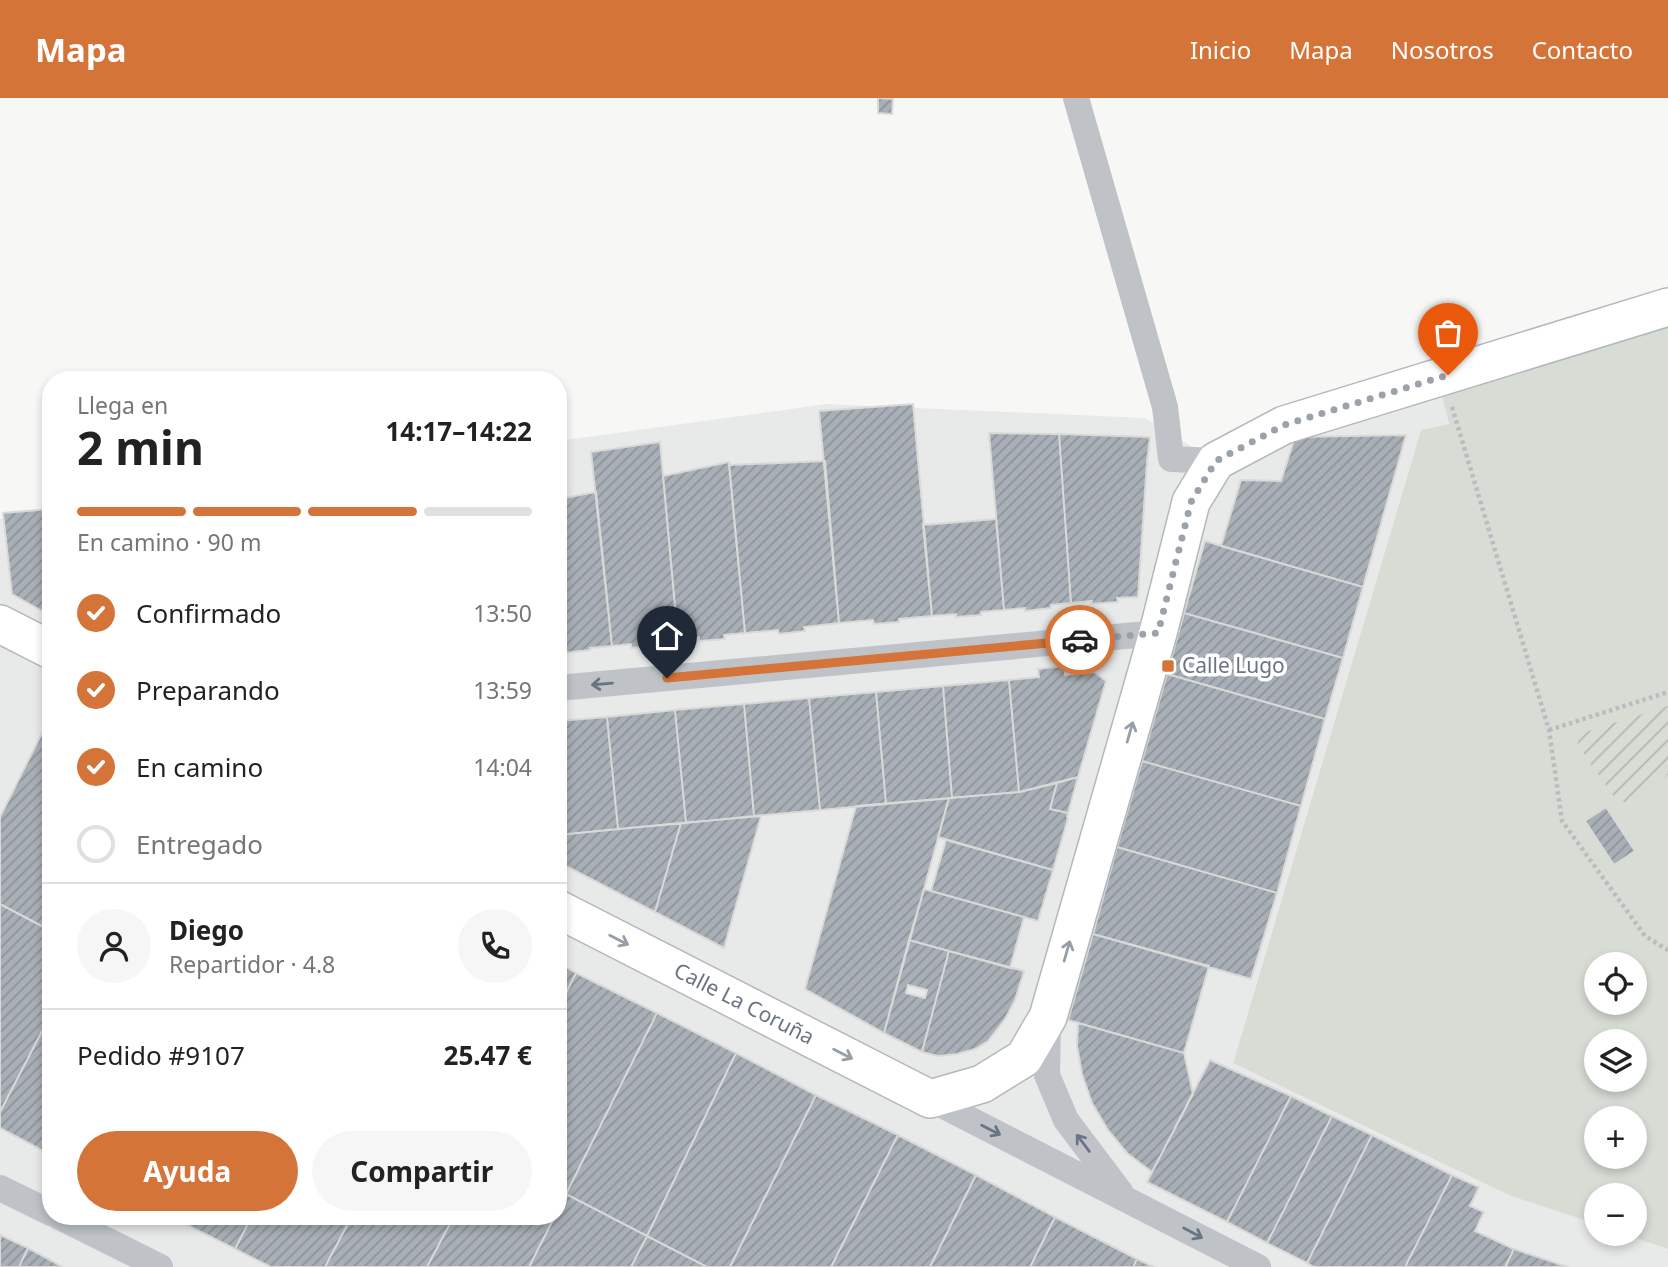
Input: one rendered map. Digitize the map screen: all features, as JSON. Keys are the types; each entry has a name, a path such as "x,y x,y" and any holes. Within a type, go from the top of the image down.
{"street":[{"path":"1076,98 1165,407 1171,459 1216,461 1284,425 1668,307"},
{"path":"930,1099 982,1084 1024,1058 1048,1017 1158,633 1191,502 1216,461"},
{"path":"0,624 42,645"},
{"path":"567,687 1158,633"},
{"name":"Calle La Coruña","path":"567,914 1258,1267"},
{"name":"Calle La Coruña","path":"1048,1017 1047,1075 1066,1120 1124,1197"},
{"path":"0,1188 42,1209"},
{"path":"76,1225 160,1267"}],"path":[{"path":"1452,406 1549,730 1562,821 1645,936 1668,950"},
{"path":"1549,730 1668,692"}],"shaded area":[{"path":"1668,324 1668,1249 1647,1242 1647,1183 1584,1183 1584,1220 1511,1196 1233,1063 1421,430 1449,424 1441,392"},
{"path":"1441,392 1449,424 1421,430 1233,1062 1511,1196 1584,1220 1584,1246 1647,1246 1647,1242 1668,1249 1668,1267 0,1267 0,519 42,513 42,1225 567,1225 567,440 827,404 1145,418 1230,470 1298,437"},
{"path":"1668,706 1668,775 1626,803 1614,797 1577,744 1582,733"}],"building":[{"path":"878,98 893,99 892,114 878,113"},
{"path":"913,404 932,616 874,624 873,620 839,623 819,411"},
{"path":"989,433 1059,434 1071,603 1025,611 1025,608 1004,610"},
{"path":"1059,434 1150,437 1138,597 1117,598 1118,602 1071,603"},
{"path":"1406,435 1363,587 1221,546 1241,480 1281,481 1295,437"},
{"path":"660,442 678,639 658,641 658,645 631,648 631,644 612,646 591,452"},
{"path":"825,461 839,623 804,627 805,631 779,634 778,630 745,633 729,465"},
{"path":"729,462 745,633 724,635 725,639 678,639 663,476"},
{"path":"596,492 612,646 567,653 567,497"},
{"path":"42,510 42,611 12,594 3,513"},
{"path":"996,519 1004,610 981,612 981,615 932,616 923,525"},
{"path":"1205,541 1363,587 1343,658 1184,613"},
{"path":"1184,613 1343,658 1325,719 1167,674"},
{"path":"1064,666 1065,675 1094,672 1106,681 1078,777 1019,792 1009,680 1039,677 1038,669"},
{"path":"1167,674 1325,719 1301,806 1142,761"},
{"path":"1009,680 1019,792 952,798 943,686"},
{"path":"943,686 952,798 886,804 876,692"},
{"path":"876,692 886,804 820,810 809,698"},
{"path":"809,698 820,810 754,816 744,704"},
{"path":"744,704 754,816 686,823 675,710"},
{"path":"675,710 686,823 618,829 607,717"},
{"path":"607,717 618,829 567,834 567,720"},
{"path":"42,733 42,926 0,904 0,817"},
{"path":"1142,761 1301,806 1277,893 1117,847"},
{"path":"1078,777 1068,813 1050,809 1057,783"},
{"path":"1057,783 1050,809 1068,813 1068,818 1053,870 938,837 949,798 1020,792"},
{"path":"949,798 884,1033 805,989 856,806"},
{"path":"1606,807 1635,851 1614,865 1585,821"},
{"path":"761,816 724,948 655,912 681,823"},
{"path":"681,823 655,912 567,867 567,834"},
{"path":"946,840 1053,870 1038,921 931,891"},
{"path":"1117,847 1277,893 1251,979 1093,934"},
{"path":"924,889 1024,917 1010,968 909,940"},
{"path":"0,904 42,926 42,1031 0,1112"},
{"path":"1093,934 1209,966 1184,1053 1068,1020"},
{"path":"909,940 949,951 922,1052 884,1033","holes":["908,985 927,990 925,998 906,993"]},
{"path":"949,951 1024,971 1015,1000 988,1041 975,1049 938,1056 922,1052"},
{"path":"567,968 576,973 567,991"},
{"path":"576,973 657,1013 567,1192 567,991"},
{"path":"657,1013 736,1053 647,1236 567,1195"},
{"path":"1078,1023 1184,1053 1193,1094 1152,1172 1127,1153 1108,1130 1092,1103 1082,1074 1077,1046"},
{"path":"42,1031 42,1150 0,1128 0,1112"},
{"path":"736,1053 816,1095 730,1267 707,1267 647,1236"},
{"path":"1210,1060 1291,1096 1227,1222 1147,1182"},
{"path":"816,1095 898,1135 831,1267 730,1267"},
{"path":"1291,1096 1332,1116 1267,1243 1227,1222"},
{"path":"1332,1116 1372,1135 1307,1263 1267,1243"},
{"path":"898,1135 976,1175 930,1267 831,1267"},
{"path":"1372,1135 1452,1175 1405,1267 1314,1267 1307,1263"},
{"path":"976,1175 1055,1217 1030,1267 930,1267"},
{"path":"1452,1175 1479,1187 1470,1206 1484,1212 1475,1231 1514,1249 1505,1267 1405,1267"},
{"path":"567,1195 647,1236 631,1267 529,1267 550,1225 567,1225"},
{"path":"1055,1217 1137,1259 1133,1267 1030,1267"},
{"path":"187,1225 247,1225 235,1249"},
{"path":"247,1225 347,1225 325,1267 271,1267 235,1249"},
{"path":"347,1225 449,1225 427,1267 325,1267"},
{"path":"449,1225 550,1225 529,1267 427,1267"},
{"path":"0,1235 28,1248 19,1267 0,1267"},
{"path":"647,1236 707,1267 631,1267"},
{"path":"28,1248 63,1267 19,1267"},
{"path":"1514,1249 1568,1267 1505,1267"},
{"path":"1137,1259 1154,1267 1133,1267"}],"way so far":[{"path":"1080,640 1158,633 1191,502 1216,461 1284,425 1448,375"}],"place":[{"name":"Calle Lugo","path":"1168,666"}],"route":[{"path":"667,678 1080,640"}]}
